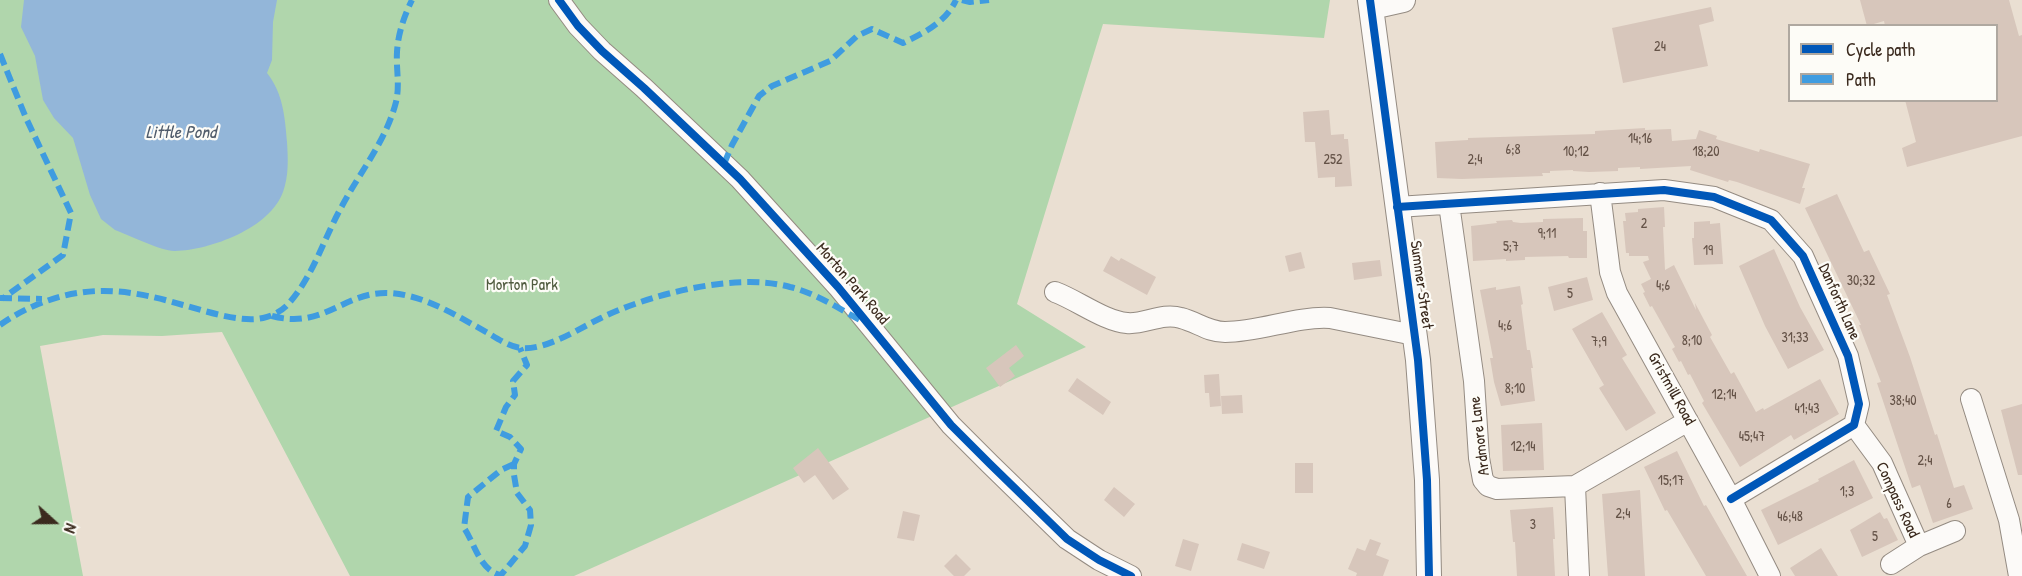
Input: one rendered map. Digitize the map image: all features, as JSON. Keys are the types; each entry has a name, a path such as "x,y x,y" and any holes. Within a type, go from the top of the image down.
{"main road":[{"path":"1371,3 1403,0"},
{"name":"Summer Street","path":"1371,3 1414,334 1427,480 1429,576"}],"street":[{"name":"Morton Park Road","path":"559,0 578,26 602,51 740,179 838,287 951,425 1067,539 1099,560 1131,576"},
{"name":"Danforth Lane","path":"1397,207 1664,190 1714,196 1771,219 1803,256 1848,356 1859,404 1854,425"},
{"name":"Gristmill Road","path":"1600,193 1610,272 1617,294 1731,499 1770,576"},
{"name":"Ardmore Lane","path":"1449,204 1474,381 1479,458 1483,480 1488,486 1497,489 1575,486 1688,421"},
{"path":"1055,292 1115,321 1130,324 1163,316 1180,317 1208,330 1224,332 1255,329 1318,317 1414,334"},
{"path":"1971,399 2009,520 2019,576"},
{"path":"1731,499 1854,425"},
{"name":"Compass Road","path":"1854,425 1882,463 1919,546"},
{"path":"1575,486 1579,576"},
{"path":"1891,564 1919,546 1954,531"}],"green space":[{"name":"Morton Park","path":"0,0 1330,0 1324,38 1103,24 1017,304 1086,347 574,576 350,576 222,332 162,336 103,335 40,346 83,576 0,576"}],"water":[{"name":"Little Pond","path":"24,0 277,0 273,22 272,60 267,73 277,89 284,114 288,161 285,186 276,205 266,216 238,235 189,250 170,251 155,246 115,230 101,219 90,195 73,138 54,118 43,100 35,56 21,27"}],"building":[{"path":"1860,0 2009,0 2019,36 2022,35 2022,136 1907,167 1902,148 1916,142 1906,102 1998,102 1998,24 1885,24 1884,21 1866,24"},
{"path":"1711,7 1714,21 1699,25 1708,66 1623,83 1612,28"},
{"path":"1329,110 1331,135 1344,134 1344,139 1348,139 1352,186 1335,187 1335,177 1318,178 1315,142 1305,142 1303,112"},
{"path":"1645,128 1645,130 1671,129 1672,141 1696,139 1699,130 1717,136 1716,139 1810,164 1802,188 1805,188 1800,204 1737,182 1729,180 1728,182 1690,170 1691,166 1618,168 1618,171 1550,171 1550,173 1542,173 1543,176 1437,178 1435,142 1468,140 1468,138 1595,134 1595,131"},
{"path":"1837,194 1864,252 1869,250 1890,294 1887,295 1954,488 1964,485 1973,509 1933,523 1920,485 1912,488 1877,383 1881,382 1859,325 1861,325 1805,208"},
{"path":"1664,207 1665,270 1674,265 1696,310 1695,303 1712,335 1710,337 1731,374 1734,372 1756,412 1763,408 1764,410 1820,379 1839,414 1794,440 1791,435 1740,467 1702,403 1704,401 1690,374 1688,375 1681,361 1679,362 1672,349 1675,347 1643,293 1645,292 1641,284 1651,279 1643,262 1649,260 1648,256 1629,256 1629,253 1626,253 1623,221 1626,221 1625,213 1638,212 1638,209"},
{"path":"1583,218 1583,231 1587,231 1587,258 1525,257 1525,260 1473,261 1471,226 1497,223 1496,221 1512,220 1521,223 1543,222 1543,219"},
{"path":"1710,221 1710,224 1720,223 1723,264 1694,265 1692,238 1694,238 1694,222"},
{"path":"1774,249 1800,307 1824,350 1788,369 1765,326 1739,266"},
{"path":"1301,252 1305,268 1289,272 1285,256"},
{"path":"1111,256 1119,261 1121,258 1156,277 1147,295 1103,271"},
{"path":"1380,260 1382,276 1354,280 1352,263"},
{"path":"1587,277 1593,300 1554,311 1548,287"},
{"path":"1520,286 1527,350 1530,350 1533,368 1531,368 1535,401 1501,406 1494,382 1490,358 1493,358 1480,290"},
{"path":"1602,312 1627,355 1622,358 1656,413 1626,431 1599,388 1604,385 1572,329"},
{"path":"1016,345 1024,356 1009,368 1015,376 1000,387 986,368"},
{"path":"1219,374 1221,406 1210,407 1209,393 1205,393 1204,375"},
{"path":"1077,378 1111,402 1103,415 1068,391"},
{"path":"1242,395 1243,413 1222,414 1221,396"},
{"path":"2022,404 2022,475 2018,475 2001,410"},
{"path":"1542,423 1544,470 1503,471 1501,425"},
{"path":"818,448 849,489 833,500 815,475 804,483 793,468"},
{"path":"1677,451 1704,506 1706,505 1747,576 1706,576 1667,510 1665,511 1644,467"},
{"path":"1854,460 1873,498 1778,545 1761,510 1819,481 1818,479"},
{"path":"1295,463 1313,463 1313,493 1295,493"},
{"path":"1114,487 1135,504 1124,517 1104,500"},
{"path":"1640,490 1645,576 1608,576 1602,494"},
{"path":"1553,507 1555,576 1517,576 1510,510"},
{"path":"903,511 920,515 914,541 897,538"},
{"path":"1880,512 1884,519 1887,518 1898,540 1862,557 1850,530"},
{"path":"1183,539 1199,544 1191,571 1175,566"},
{"path":"1370,539 1381,543 1376,555 1389,560 1383,576 1356,576 1357,573 1348,569 1357,548 1365,551"},
{"path":"1242,543 1270,552 1264,569 1237,560"},
{"path":"1821,548 1838,576 1795,576 1790,568"},
{"path":"956,554 971,569 964,576 954,576 944,566"}],"marked path":[{"path":"0,325 22,311 47,301 72,294 98,291 162,299 223,316 244,319 267,317 285,308 306,280 349,193 379,143 392,116 397,96 399,39 412,0"},
{"path":"724,164 759,96 772,86 830,61 857,36 872,29 903,43 940,21 956,0"},
{"path":"962,0 970,2 989,0"},
{"path":"0,54 26,118 71,213 63,255 2,299"},
{"path":"272,316 290,319 306,318 359,298 389,293 428,302 508,344 530,348 573,333 601,318 644,301 694,288 745,282 790,287 826,301 860,320"},
{"path":"0,298 42,299"},
{"path":"514,464 501,470 468,497 464,528 483,563 501,575 525,546 531,525 530,510 517,493 514,475 514,464 521,449 510,437 496,431 506,407 515,395 513,381 527,365 520,348"}],"cycle path":[{"path":"559,0 578,26 602,51 740,179 838,287 951,425 1067,539 1099,560 1131,576"},
{"path":"1370,0 1418,360 1427,480 1429,576"},
{"path":"1397,207 1664,190 1714,197 1771,220 1803,256 1848,356 1859,404 1854,425 1731,499"}]}
